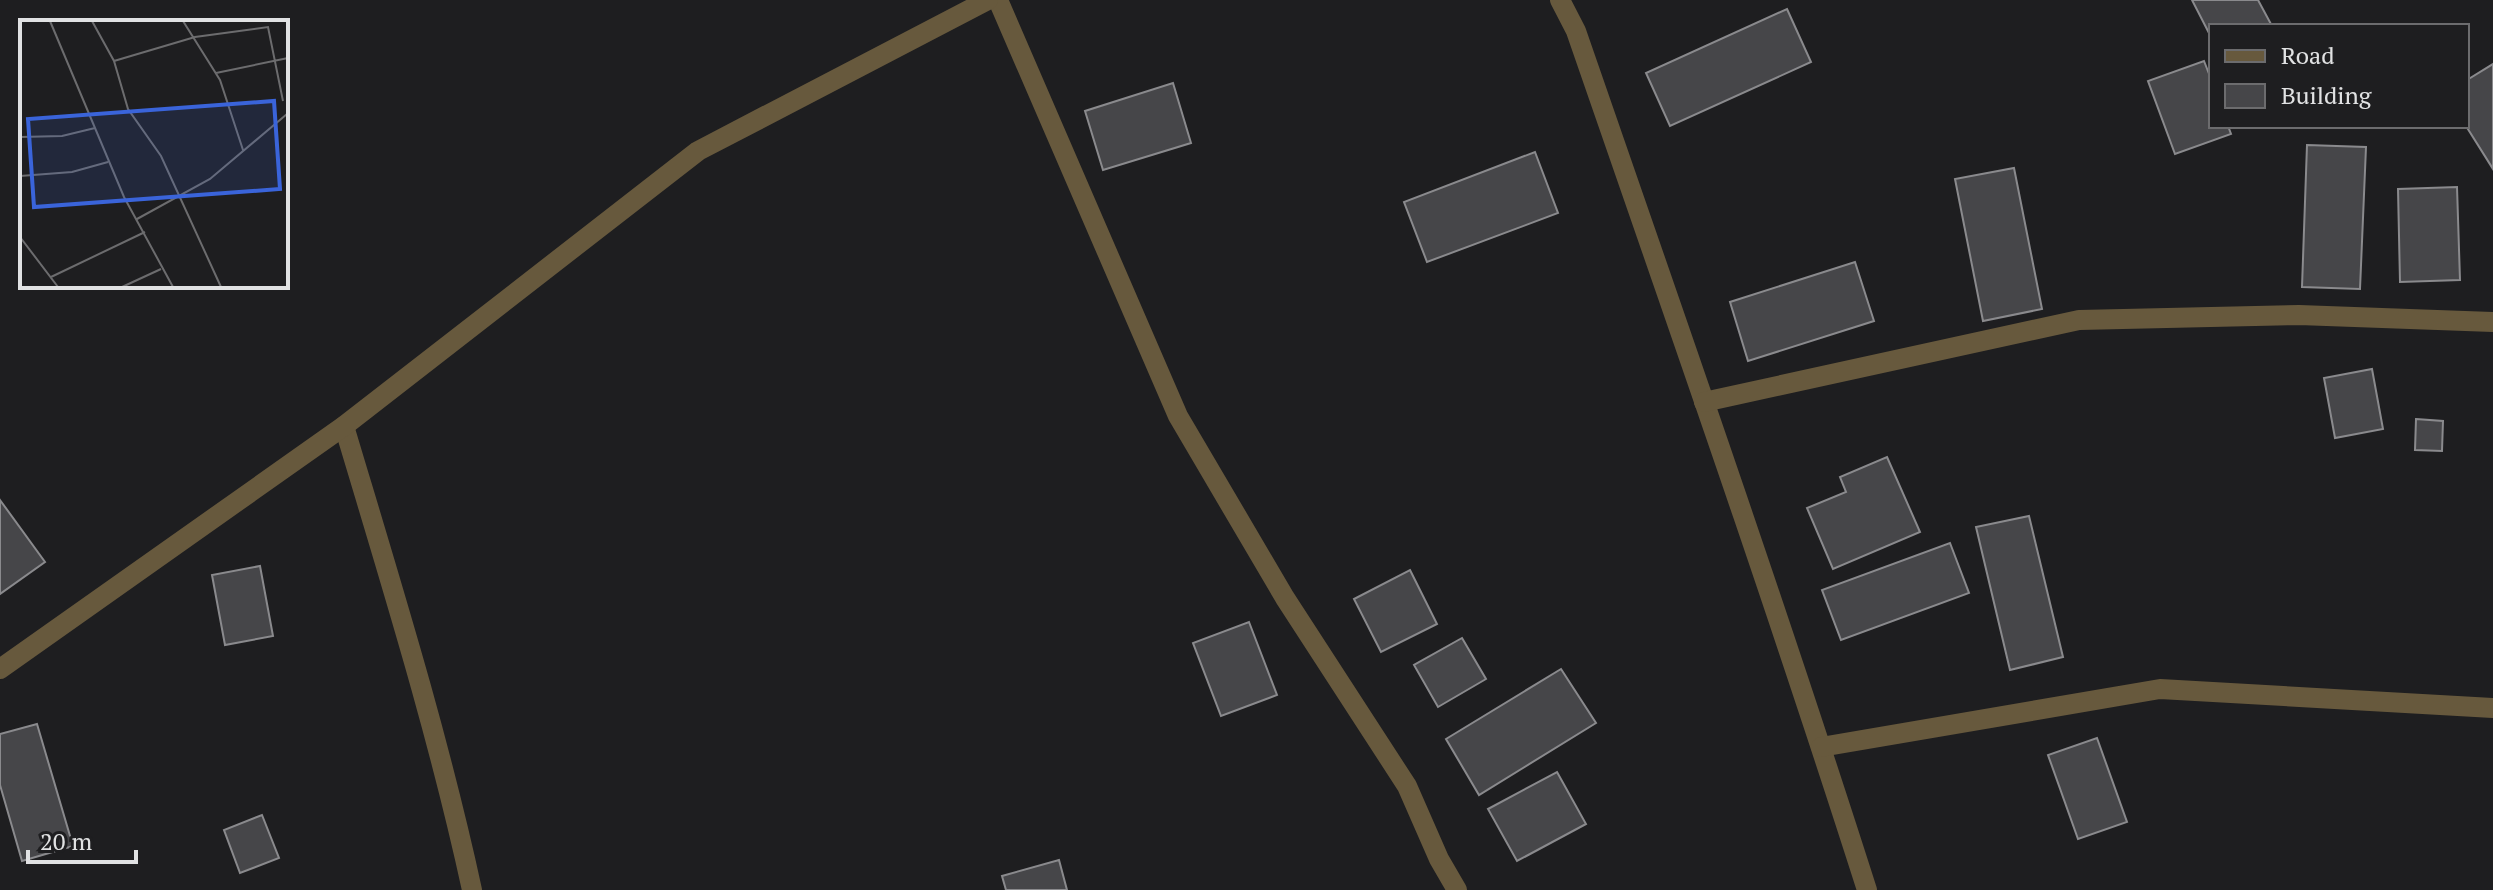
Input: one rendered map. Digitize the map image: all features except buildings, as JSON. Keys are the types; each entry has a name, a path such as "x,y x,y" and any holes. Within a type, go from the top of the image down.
{"street":[{"path":"0,669 344,426 698,151 988,0"},
{"path":"998,0 1178,416 1285,598 1407,786 1439,859 1457,890"},
{"path":"1560,0 1576,31 1704,402 1867,890"},
{"path":"1704,402 2079,320 2299,315 2493,322"},
{"path":"344,426 412,655 455,812 472,890"},
{"path":"1821,747 2160,689 2493,708"}]}
